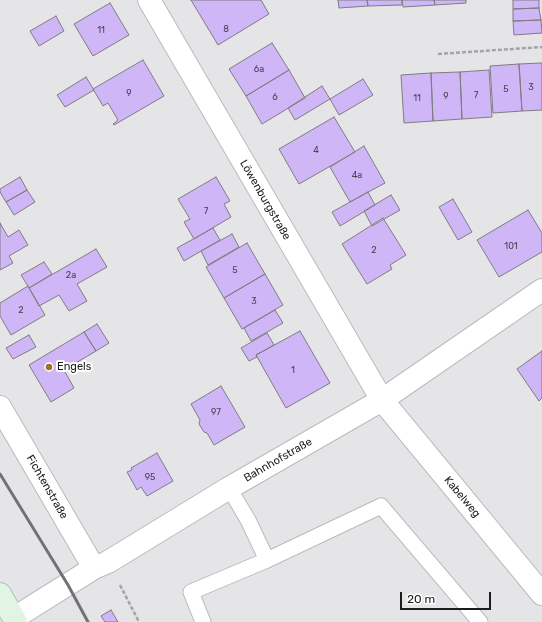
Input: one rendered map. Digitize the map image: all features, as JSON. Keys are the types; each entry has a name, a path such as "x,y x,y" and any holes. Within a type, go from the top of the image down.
{"main road":[{"path":"0,594 13,621"}],"street":[{"name":"Löwenburgstraße","path":"149,0 382,400"},
{"name":"Bahnhofstraße","path":"13,621 101,565 229,488 382,400 542,290"},
{"name":"Kabelweg","path":"382,400 542,594"},
{"name":"Fichtenstraße","path":"0,407 101,565"}],"lane":[{"path":"229,488 248,520 267,560"},
{"path":"203,622 191,592 267,560 381,506 480,622"}],"path":[{"path":"438,54 542,46"},
{"path":"101,565 139,622"}],"building":[{"path":"191,0 261,0 269,14 218,45"},
{"path":"338,0 367,0 368,6 339,8"},
{"path":"367,0 402,0 402,5 368,6"},
{"path":"402,0 434,0 435,5 403,7"},
{"path":"434,0 466,0 466,3 435,5"},
{"path":"513,0 539,0 539,8 513,9"},
{"path":"110,3 129,35 93,56 74,24"},
{"path":"539,8 541,20 513,21 513,9"},
{"path":"56,16 64,31 39,46 30,31"},
{"path":"541,20 542,33 514,35 513,21"},
{"path":"272,43 289,70 246,96 229,69"},
{"path":"143,60 164,96 114,125 113,124 118,120 108,103 103,106 93,89"},
{"path":"542,63 542,110 522,111 519,64"},
{"path":"519,64 522,111 493,113 490,66"},
{"path":"289,70 305,98 262,124 246,96"},
{"path":"489,70 492,117 462,119 460,72"},
{"path":"460,72 462,119 433,121 431,73"},
{"path":"431,73 433,121 404,123 401,75"},
{"path":"86,77 94,90 65,107 57,95"},
{"path":"363,79 373,95 339,115 330,99"},
{"path":"322,86 330,99 295,120 288,108"},
{"path":"334,117 355,152 299,184 279,149"},
{"path":"364,146 385,183 350,202 330,167"},
{"path":"20,177 27,190 6,202 0,192 0,189"},
{"path":"216,177 230,201 224,204 231,217 194,239 184,222 190,219 178,199"},
{"path":"27,190 35,202 14,215 6,202"},
{"path":"368,192 375,205 340,226 332,212"},
{"path":"391,195 400,210 372,226 364,211"},
{"path":"453,199 472,232 458,240 439,207"},
{"path":"528,210 542,233 542,252 499,277 477,240"},
{"path":"383,218 406,255 390,265 392,269 367,284 342,244"},
{"path":"0,223 8,237 19,230 28,245 9,256 13,263 0,270"},
{"path":"213,228 220,240 184,261 177,248"},
{"path":"232,234 239,247 208,265 201,251"},
{"path":"247,243 265,274 224,298 206,267"},
{"path":"96,249 107,267 77,284 87,301 69,311 59,295 39,306 29,288"},
{"path":"44,262 52,274 29,288 21,275"},
{"path":"265,274 283,305 242,329 224,298"},
{"path":"28,286 45,315 11,335 0,316 0,303"},
{"path":"275,310 283,323 251,341 244,328"},
{"path":"97,324 109,343 96,351 84,332"},
{"path":"300,331 330,383 286,408 256,355"},
{"name":"Engels","path":"84,332 96,351 64,370 74,388 51,402 29,365"},
{"path":"267,333 274,345 256,355 257,357 249,361 241,348"},
{"path":"29,335 36,347 13,359 6,348"},
{"path":"542,351 542,398 539,401 517,369"},
{"path":"221,386 245,427 214,445 207,433 204,432 199,424 200,420 191,404"},
{"path":"157,453 173,481 147,496 141,487 137,490 127,472 132,470 131,468"},
{"path":"111,610 118,622 105,622 101,616"}],"railway":[{"path":"0,474 68,585 88,622"}],"place":[{"name":"Engels","path":"49,367"}]}
